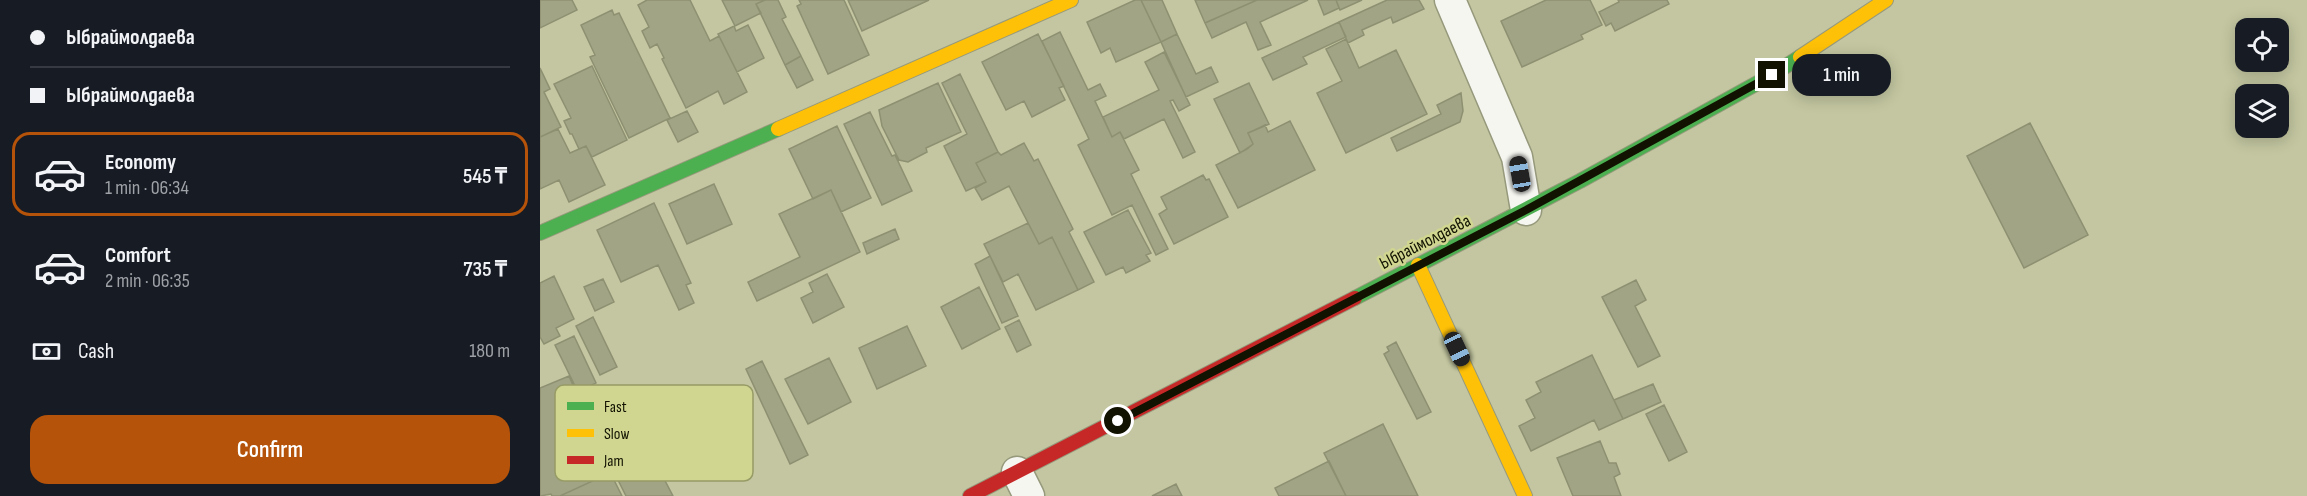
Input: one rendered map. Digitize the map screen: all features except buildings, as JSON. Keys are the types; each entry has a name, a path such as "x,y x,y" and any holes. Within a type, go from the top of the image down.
{"street":[{"path":"540,233 1071,0"},
{"path":"1450,0 1517,157 1526,210"},
{"name":"Ыбраймолдаева","path":"970,496 1023,484 1418,266 1526,210 1772,75 1886,0"},
{"path":"1418,266 1525,496"}],"traffic: fast":[{"path":"1355,298 1580,181 1772,75 1800,57"},
{"path":"540,233 778,129"}],"traffic: slow":[{"path":"778,129 1071,0"},
{"path":"1800,57 1886,0"},
{"path":"1418,265 1525,496"}],"traffic: jam":[{"path":"970,496 1355,298"}],"route":[{"path":"1118,421 1526,210 1772,75"}]}
